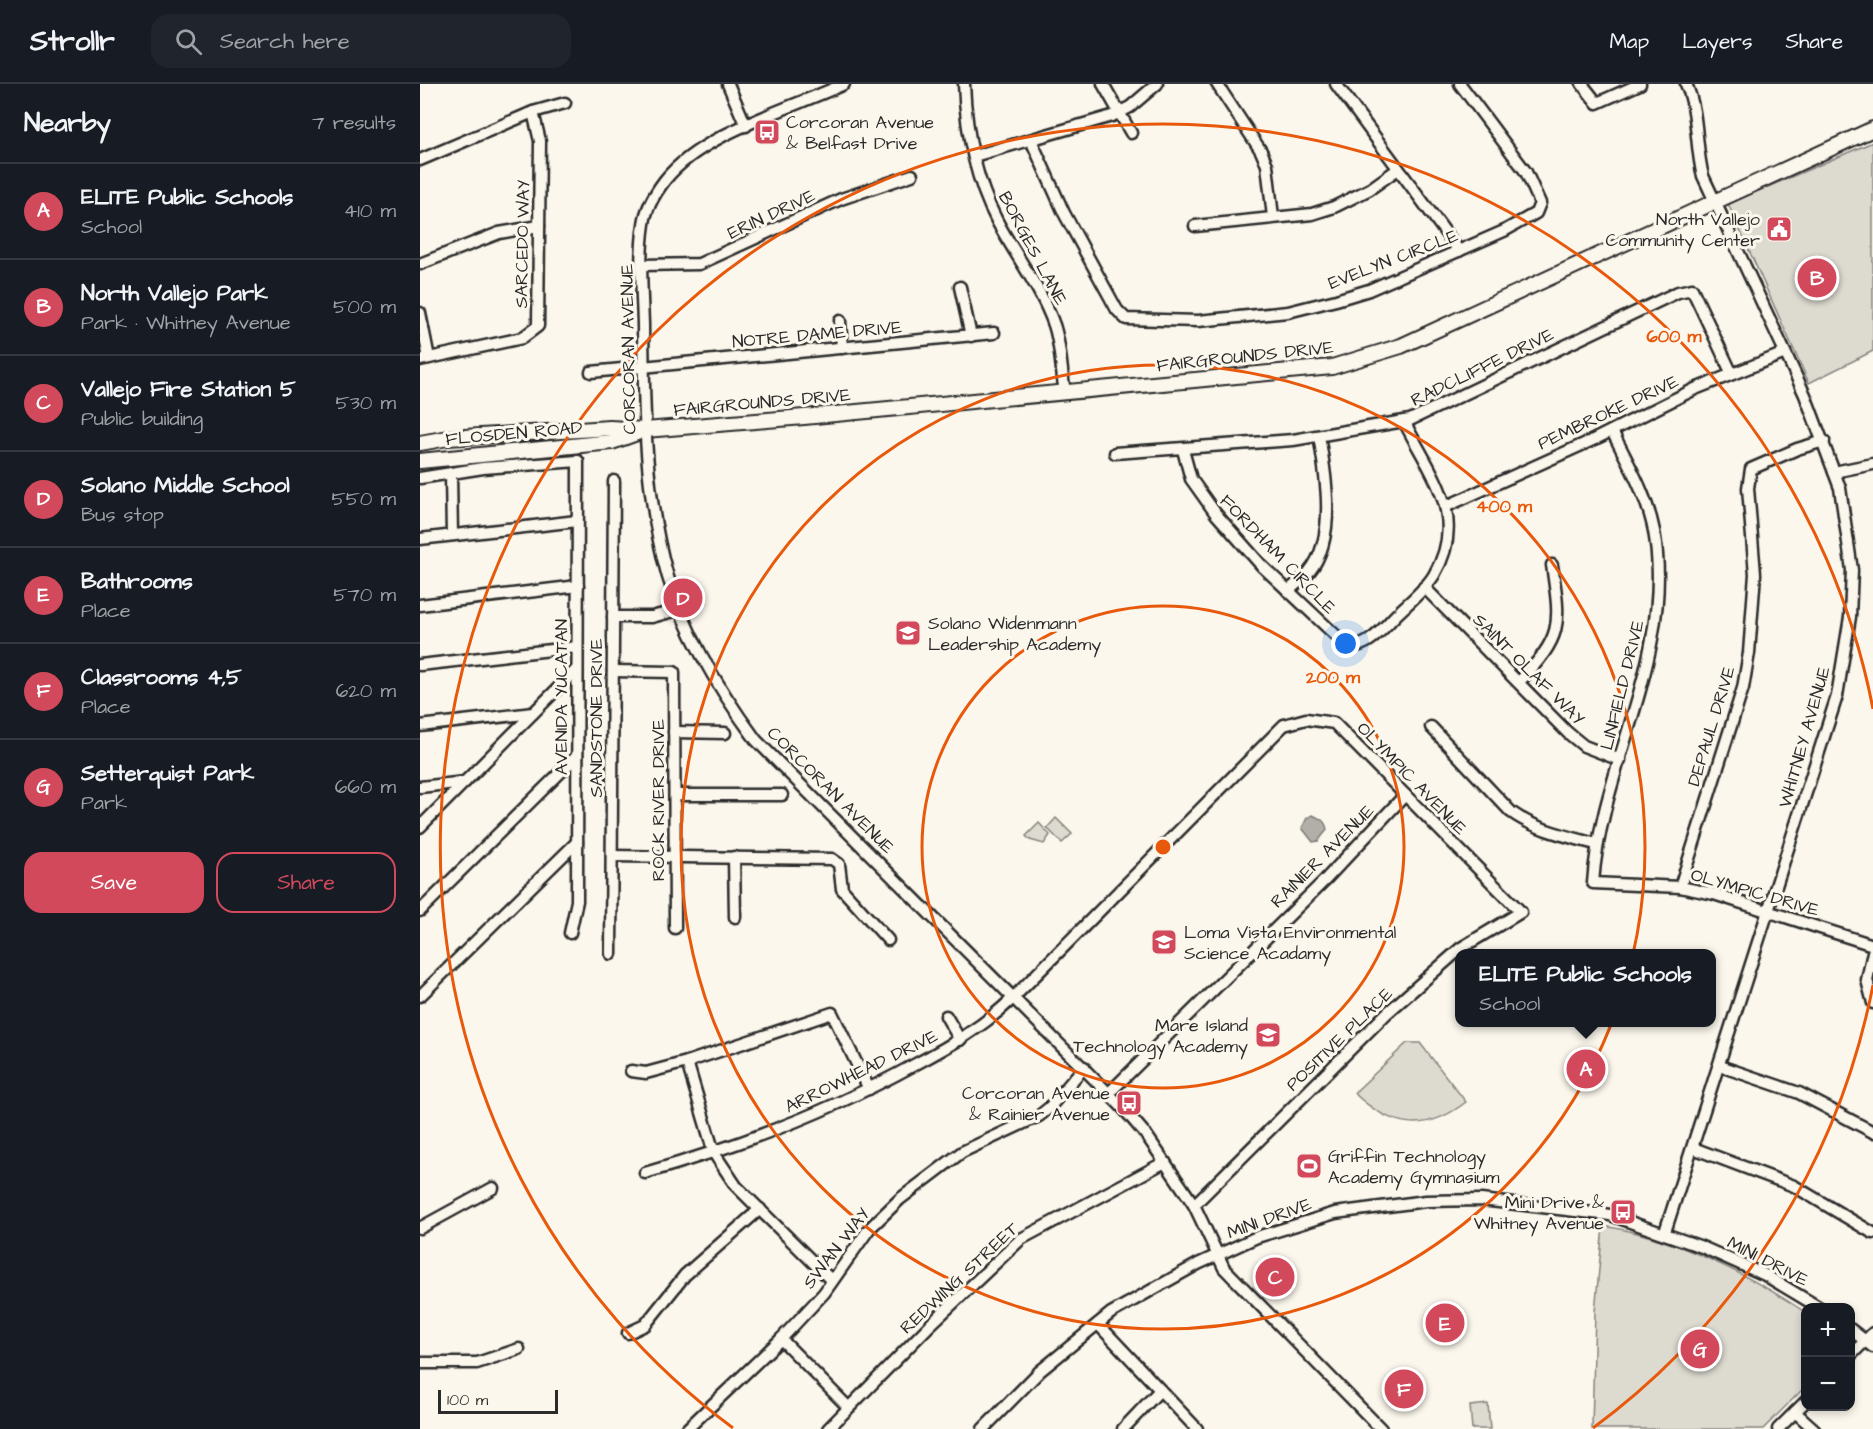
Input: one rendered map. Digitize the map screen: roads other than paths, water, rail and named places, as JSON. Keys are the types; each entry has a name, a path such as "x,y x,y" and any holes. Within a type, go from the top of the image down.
{"main road":[{"name":"FAIRGROUNDS DRIVE","path":"611,435 1311,369 1361,359 1401,346 1873,129"},
{"name":"FLOSDEN ROAD","path":"420,443 448,438 611,435"},
{"name":"FLOSDEN ROAD","path":"420,461 611,435"}],"street":[{"path":"728,84 746,126"},
{"name":"CORCORAN AVENUE","path":"844,84 707,144 665,180 645,217 642,265 645,430 658,532 669,578 681,609 722,692 756,740 839,821 1012,999 1109,1093 1165,1162 1194,1205 1224,1268 1382,1429"},
{"name":"BORGES LANE","path":"964,84 965,109 974,156 997,220 1048,310 1055,327 1065,392"},
{"path":"1103,84 1131,133"},
{"path":"974,156 1119,113 1130,107 1157,84"},
{"path":"1217,84 1261,151 1267,165 1274,217"},
{"path":"1336,84 1459,251"},
{"name":"EVELYN CIRCLE","path":"1031,140 1064,213 1117,310 1126,319 1197,321 1288,312 1369,290 1504,231 1536,213 1540,203 1526,172 1461,84"},
{"path":"1582,84 1597,103 1640,84"},
{"name":"WHITNEY AVENUE","path":"1665,1232 1837,696 1850,617 1852,570 1849,538 1834,472 1824,441 1702,176 1696,143 1695,114 1686,84"},
{"path":"420,160 532,112 565,103"},
{"name":"SARCEDO WAY","path":"425,359 522,338 538,326 540,141 532,112"},
{"path":"1195,226 1312,214 1334,207 1370,189 1398,169"},
{"name":"ERIN DRIVE","path":"642,265 699,264 841,199 912,175"},
{"path":"420,264 499,233 539,226"},
{"path":"960,287 971,336"},
{"name":"RADCLIFFE DRIVE","path":"1115,453 1184,450 1319,436 1404,421 1678,292 1692,289 1732,374"},
{"path":"420,313 425,359"},
{"path":"840,321 842,348"},
{"name":"NOTRE DAME DRIVE","path":"591,372 994,333"},
{"name":"PEMBROKE DRIVE","path":"1447,506 1612,431 1695,389 1785,353"},
{"name":"FORDHAM CIRCLE","path":"1184,450 1191,479 1199,494 1288,591 1339,639 1352,647 1374,637 1424,587 1433,577 1446,550 1450,530 1447,506 1404,421"},
{"name":"LINFIELD DRIVE","path":"1596,844 1651,649 1658,605 1659,580 1654,531 1644,495 1612,431"},
{"path":"1288,591 1310,571 1324,537 1327,490 1319,436"},
{"name":"DEPAUL DRIVE","path":"1680,887 1743,688 1755,583 1748,488 1751,469 1797,449 1824,441"},
{"name":"AVENIDA YUCATAN","path":"451,474 483,468 578,461 577,901 570,933"},
{"path":"1834,472 1873,464"},
{"path":"420,478 451,474 452,535"},
{"name":"SANDSTONE DRIVE","path":"611,954 614,481"},
{"path":"420,539 577,521"},
{"path":"1519,682 1537,663 1557,629 1559,612 1552,565"},
{"path":"420,605 578,586"},
{"name":"SAINT OLAF WAY","path":"1424,587 1584,746 1620,760"},
{"path":"613,617 652,617 681,609"},
{"path":"420,665 577,647"},
{"path":"420,827 576,670"},
{"name":"ROCK RIVER DRIVE","path":"613,671 674,672 675,928"},
{"path":"420,726 533,713"},
{"name":"OLYMPIC AVENUE","path":"1012,999 1284,724 1306,719 1334,723 1521,912"},
{"path":"1431,727 1511,812 1538,828 1596,844"},
{"path":"674,732 725,733"},
{"path":"420,911 577,756"},
{"path":"420,787 465,782"},
{"path":"675,795 782,795"},
{"name":"RAINIER AVENUE","path":"1109,1093 1325,880 1405,795"},
{"path":"420,996 577,842"},
{"name":"OLYMPIC DRIVE","path":"1596,844 1593,884 1680,887 1714,894 1873,945"},
{"path":"612,856 832,859 839,864 842,889 888,940"},
{"path":"734,857 735,917"},
{"name":"POSITIVE PLACE","path":"1460,949 1521,912"},
{"path":"1873,952 1867,980 1873,1004"},
{"name":"POSITIVE PLACE","path":"1194,1205 1387,1013 1455,953"},
{"name":"ARROWHEAD DRIVE","path":"645,1173 714,1154 828,1109 960,1040 991,1019 1012,999"},
{"path":"631,1071 646,1074 832,1013 869,1089"},
{"path":"946,1016 960,1040"},
{"path":"687,1062 714,1154 736,1186 832,1281"},
{"path":"1720,1066 1808,1097 1873,1132"},
{"name":"SWAN WAY","path":"687,1429 781,1339 832,1281 870,1229 900,1199 962,1152 1050,1108 1084,1067"},
{"path":"1693,1148 1794,1186 1873,1233"},
{"name":"REDWING STREET","path":"828,1429 1021,1239 1165,1162"},
{"path":"420,1228 493,1188"},
{"name":"MINI DRIVE","path":"984,1429 1040,1371 1111,1313 1218,1255 1257,1237 1335,1213 1426,1201 1481,1200 1610,1215 1665,1232 1765,1275 1812,1303"},
{"path":"628,1333 645,1325 685,1275 760,1209"},
{"path":"1098,1324 1197,1429"},
{"path":"1855,1331 1871,1340 1855,1353"},
{"path":"781,1339 849,1407"},
{"path":"420,1363 477,1363 519,1349"},
{"path":"1123,1429 1160,1390"},
{"path":"1778,1429 1801,1406"},
{"path":"1795,1412 1814,1429"}],"place":[{"name":"Corcoran Avenue & Belfast Drive","path":"767,132"},
{"name":"North Vallejo Community Center","path":"1779,229"},
{"name":"North Vallejo Park","path":"1817,278"},
{"name":"Solano Middle School","path":"683,598"},
{"name":"Solano Widenmann Leadership Academy","path":"908,633"},
{"name":"Loma Vista Environmental Science Acadamy","path":"1164,942"},
{"name":"Mare Island Technology Academy","path":"1268,1035"},
{"name":"ELITE Public Schools","path":"1586,1069"},
{"name":"Corcoran Avenue & Rainier Avenue","path":"1129,1103"},
{"name":"Griffin Technology Academy Gymnasium","path":"1309,1166"},
{"name":"Mini Drive & Whitney Avenue","path":"1623,1212"},
{"name":"Vallejo Fire Station 5","path":"1275,1277"},
{"name":"Bathrooms","path":"1445,1323"},
{"name":"Setterquist Park","path":"1700,1349"},
{"name":"Classrooms 4,5","path":"1404,1389"}]}
